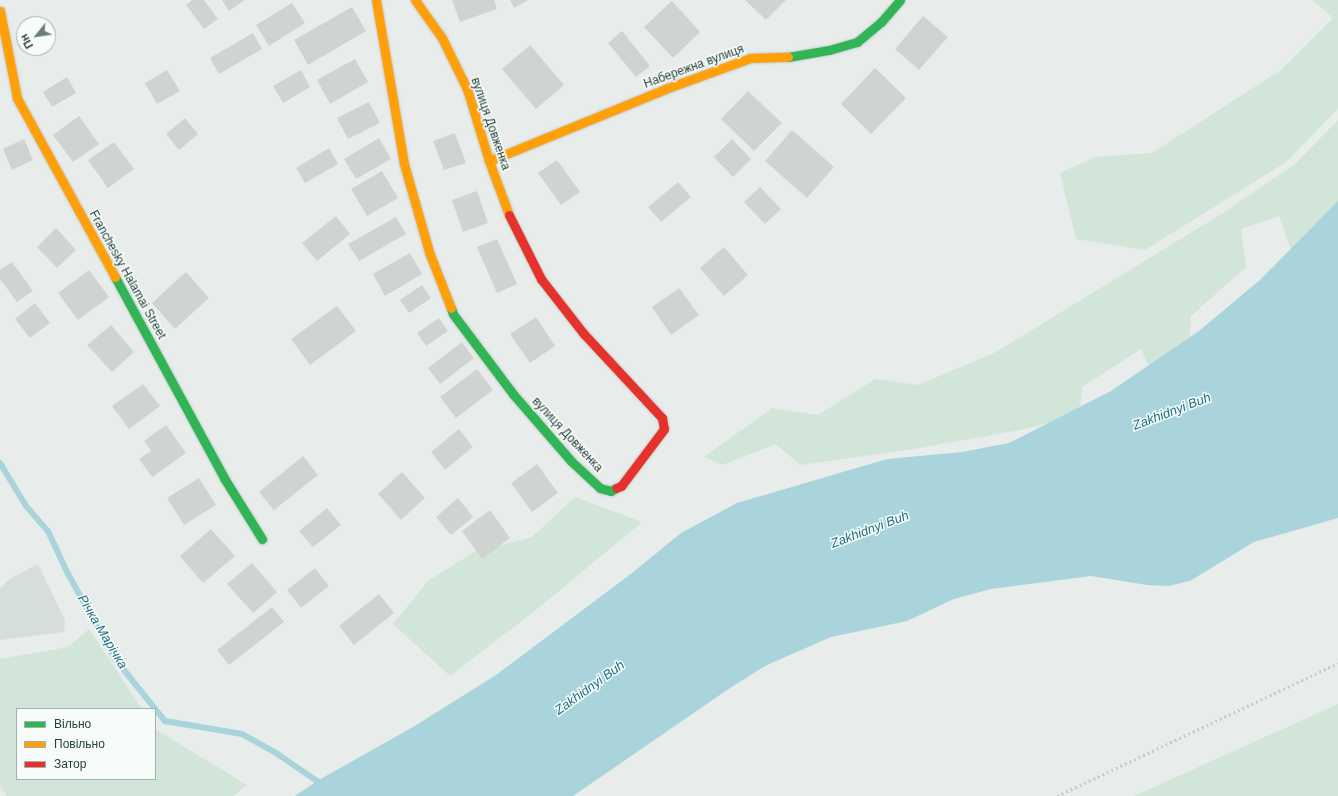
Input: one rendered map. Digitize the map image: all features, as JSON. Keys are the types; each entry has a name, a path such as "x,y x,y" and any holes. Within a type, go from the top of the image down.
{"street":[{"name":"вулиця Довженка","path":"376,0 404,164 429,252 453,314 513,394 567,455 600,488 611,491 621,486 664,429 662,418 584,334 541,279 511,220 489,160 464,83 442,38 415,0"},
{"name":"Набережна вулиця","path":"489,160 665,89 750,58 789,57 829,50 857,42 881,22 900,0"},
{"name":"Franchesky Halamai Street","path":"0,11 8,59 17,98 36,135 156,350 224,478 262,539"}],"path":[{"path":"1057,796 1338,663"}],"shaded area":[{"path":"38,564 65,620 64,632 0,640 0,589 8,580"}],"green space":[{"path":"1312,0 1338,0 1338,109 1285,163 1145,250 1076,239 1060,173 1095,157 1152,153 1281,70 1333,18"},
{"path":"1338,120 1338,234 1297,266 1279,216 1241,229 1246,267 1191,316 1189,350 1151,371 1141,349 1082,387 1080,415 1021,430 908,450 800,465 776,444 722,465 704,457 772,408 818,415 875,379 918,385 996,352 1223,213 1295,164"},
{"path":"575,497 642,522 541,606 450,676 393,624 428,581 474,552 532,537"},
{"path":"89,629 141,708 16,708 16,780 156,780 156,730 247,785 233,796 7,796 0,786 0,659 68,647"},
{"path":"1338,704 1338,796 1134,796"}],"water":[{"name":"Zakhidnyi Buh","path":"1338,201 1338,518 1254,542 1190,581 1169,586 1147,585 1091,576 991,589 954,599 907,621 831,637 767,665 730,688 573,796 295,796 317,781 413,727 496,675 632,573 681,533 737,503 887,459 962,452 1009,443 1111,391 1199,331 1261,279"}],"building":[{"path":"192,0 204,0 218,19 204,29 186,5"},
{"path":"222,0 245,0 229,11"},
{"path":"452,0 494,0 497,9 460,22"},
{"path":"510,0 528,0 514,8"},
{"path":"745,0 786,0 766,20"},
{"path":"672,1 700,32 673,58 644,27"},
{"path":"292,3 305,23 269,46 256,25"},
{"path":"352,7 366,31 308,65 294,40"},
{"path":"923,16 948,37 919,70 895,49"},
{"path":"622,31 650,66 636,77 608,43"},
{"path":"253,33 262,49 219,74 210,58"},
{"path":"530,45 564,85 536,109 502,69"},
{"path":"355,59 368,82 330,104 317,80"},
{"path":"875,68 906,98 871,134 841,104"},
{"path":"167,70 180,91 157,104 145,83"},
{"path":"301,70 310,87 283,103 273,86"},
{"path":"67,77 76,93 52,107 43,92"},
{"path":"748,91 782,123 754,151 721,119"},
{"path":"369,102 380,123 348,139 337,118"},
{"path":"79,116 99,144 73,162 53,135"},
{"path":"185,118 198,134 179,150 166,134"},
{"path":"792,130 834,167 807,198 765,161"},
{"path":"455,133 466,163 444,170 433,141"},
{"path":"379,138 391,159 356,179 344,159"},
{"path":"24,139 33,160 12,170 3,149"},
{"path":"732,139 751,159 733,177 714,157"},
{"path":"114,142 134,169 108,188 88,160"},
{"path":"329,148 338,164 305,183 296,168"},
{"path":"557,160 580,192 561,205 538,173"},
{"path":"382,171 398,198 367,216 351,189"},
{"path":"678,182 691,197 661,222 648,207"},
{"path":"760,187 781,209 765,224 744,202"},
{"path":"477,191 488,223 463,232 452,200"},
{"path":"336,216 350,234 317,261 302,243"},
{"path":"396,217 406,234 359,261 348,244"},
{"path":"56,228 76,250 57,268 37,247"},
{"path":"497,239 517,284 497,293 477,247"},
{"path":"724,247 748,275 724,296 700,268"},
{"path":"410,253 422,274 385,296 373,274"},
{"path":"12,262 33,291 17,302 0,279 0,270"},
{"path":"89,270 109,297 78,320 58,293"},
{"path":"186,272 209,298 175,329 152,303"},
{"path":"422,285 431,298 409,313 400,300"},
{"path":"679,288 699,315 671,335 652,307"},
{"path":"35,303 50,323 30,338 15,319"},
{"path":"337,306 356,331 310,365 291,339"},
{"path":"536,317 555,346 530,363 510,334"},
{"path":"439,318 448,331 426,346 417,333"},
{"path":"111,325 134,352 112,372 87,345"},
{"path":"462,342 474,358 440,384 428,368"},
{"path":"477,369 493,390 456,418 440,397"},
{"path":"143,384 160,406 129,429 112,406"},
{"path":"166,425 186,453 152,477 139,459 151,451 144,441"},
{"path":"459,429 473,447 445,470 431,452"},
{"path":"303,456 318,475 274,510 259,492"},
{"path":"537,464 558,493 532,512 511,483"},
{"path":"402,472 425,498 401,520 378,494"},
{"path":"199,478 216,505 184,525 167,498"},
{"path":"458,498 473,517 451,535 436,517"},
{"path":"327,508 341,525 313,547 299,531"},
{"path":"490,510 510,538 482,559 462,531"},
{"path":"211,529 235,556 203,583 180,556"},
{"path":"252,563 277,592 253,613 227,584"},
{"path":"315,568 329,586 301,608 287,590"},
{"path":"379,594 394,613 354,645 339,626"},
{"path":"272,607 284,622 229,665 217,650"}],"waterway":[{"name":"Річка Марічка","path":"0,463 26,506 48,531 67,572 115,659 155,708"},
{"name":"Річка Марічка","path":"156,710 165,721 242,734 276,753 317,781 327,796"}],"traffic: fast":[{"path":"788,57 829,50 857,42 881,22 900,0"},
{"path":"115,277 224,478 262,539"},
{"path":"451,308 453,314 513,394 571,461 600,488 611,491 616,488"}],"traffic: slow":[{"path":"376,0 404,164 429,252 451,308"},
{"path":"415,0 442,38 467,89 489,161 509,215"},
{"path":"0,11 17,98 115,277"},
{"path":"489,161 665,89 750,58 788,57"}],"traffic: jam":[{"path":"509,215 541,279 584,334 662,418 664,429 621,486 616,488"}]}
